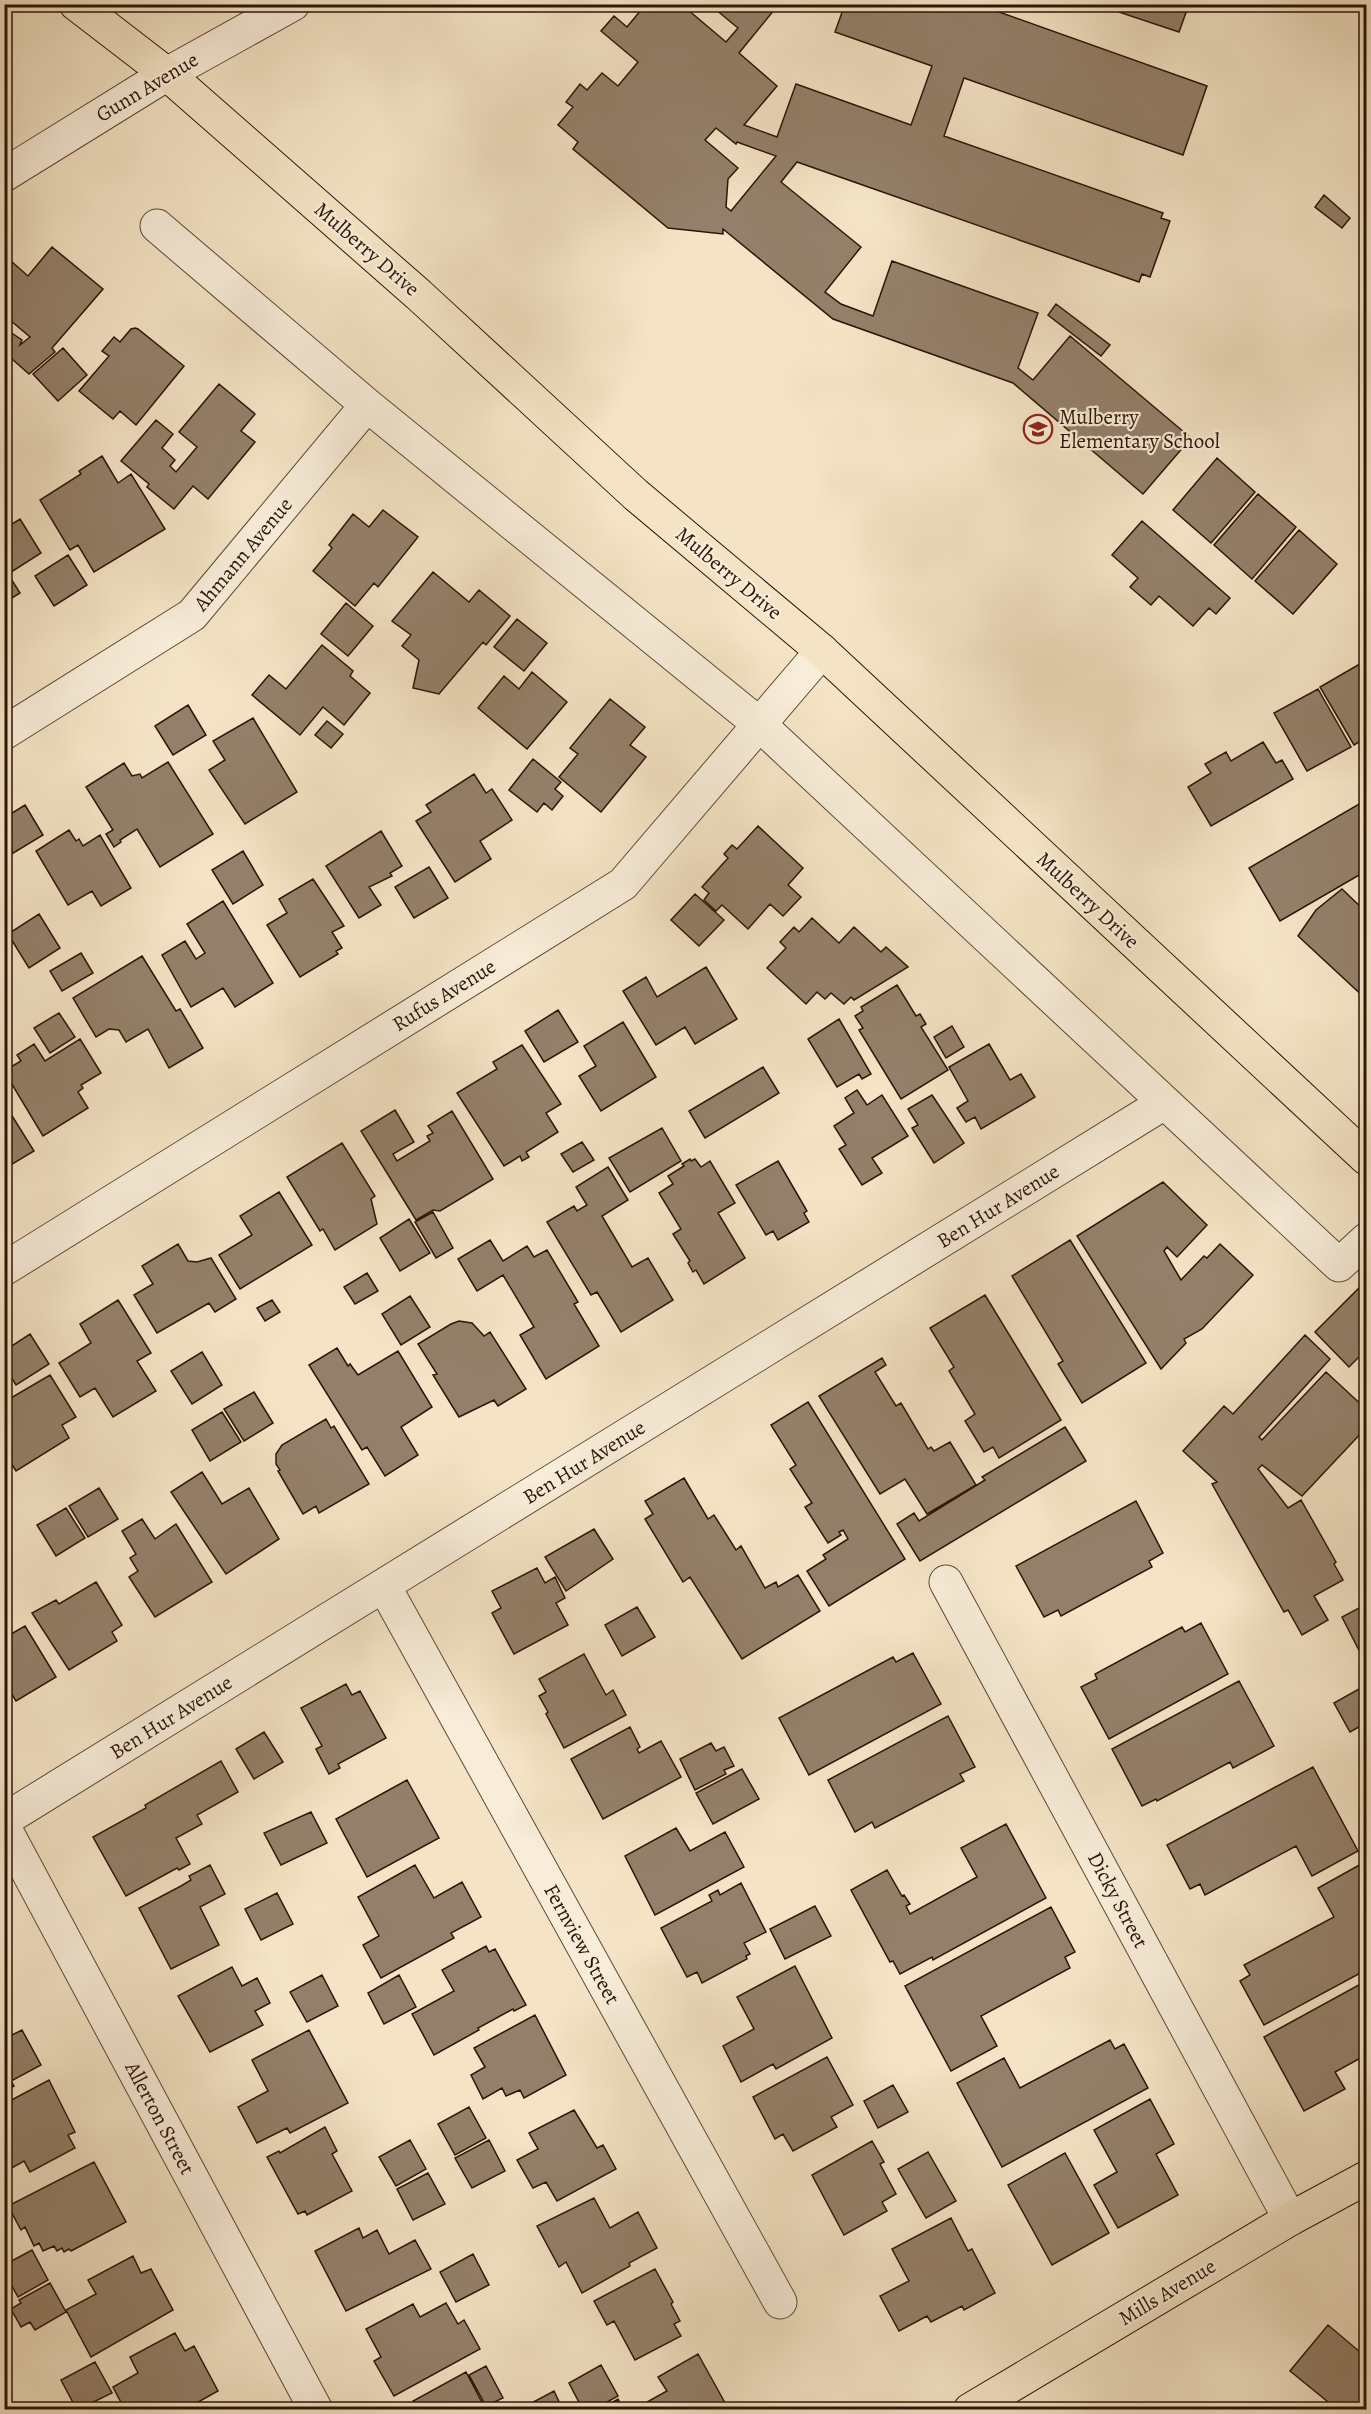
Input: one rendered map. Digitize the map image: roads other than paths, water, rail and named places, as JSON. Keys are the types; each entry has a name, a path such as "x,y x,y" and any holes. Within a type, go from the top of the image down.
{"main road":[{"name":"Mulberry Drive","path":"76,4 167,74 419,295 636,495 822,651 1366,1158"},
{"name":"Mills Avenue","path":"970,2409 1290,2218 1366,2178"}],"street":[{"name":"Gunn Avenue","path":"4,175 167,74 293,4"},
{"path":"157,226 367,405 759,724 1340,1265 1366,1240"},
{"name":"Ahmann Avenue","path":"4,733 192,615 367,405"},
{"name":"Rufus Avenue","path":"4,1269 623,884 822,651"},
{"name":"Ben Hur Avenue","path":"4,1820 1164,1103"},
{"name":"Dicky Street","path":"946,1582 1290,2218"},
{"name":"Fernview Street","path":"384,1586 780,2302"},
{"name":"Allerton Street","path":"4,1827 316,2409"}],"place":[{"name":"Mulberry Elementary School","path":"1038,429"}]}
